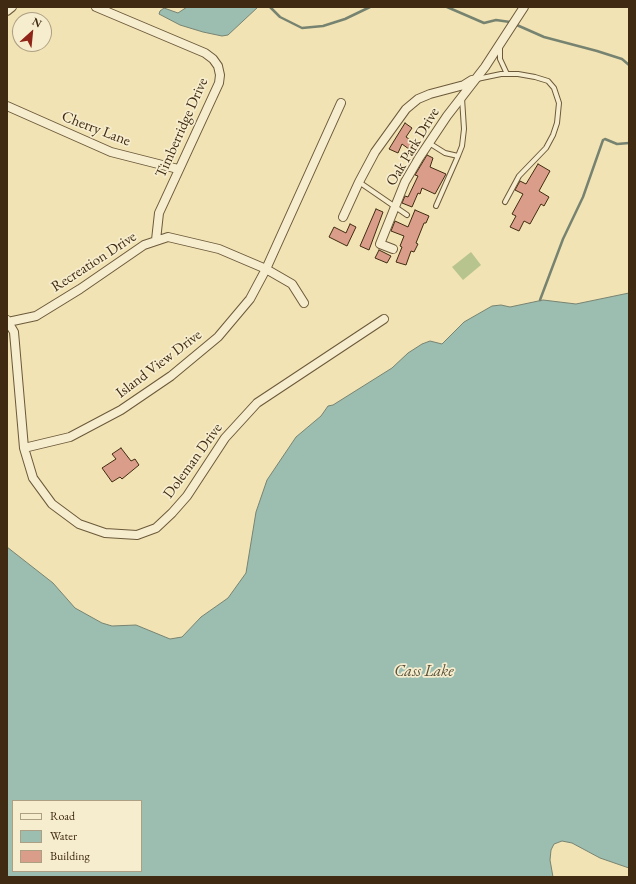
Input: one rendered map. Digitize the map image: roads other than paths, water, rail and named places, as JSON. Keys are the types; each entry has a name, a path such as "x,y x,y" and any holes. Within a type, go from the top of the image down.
{"street":[{"path":"7,11 12,7"},
{"name":"Timberridge Drive","path":"96,7 205,52 218,66 220,75 219,83 159,213 156,240"},
{"name":"Oak Park Drive","path":"393,249 380,244 394,206 409,176 429,142 462,95 485,67 524,7"},
{"name":"Oak Park Drive","path":"343,217 375,152 406,109 418,100 430,94 464,85 475,79"},
{"name":"Island View Drive","path":"24,448 70,437 121,410 172,376 218,337 250,300 266,269 342,102"},
{"name":"Cherry Lane","path":"7,106 111,152 178,169"},
{"name":"Recreation Drive","path":"8,321 36,316 80,289 144,245 168,237 178,238 212,247 266,269 292,284 304,302"},
{"name":"Doleman Drive","path":"8,321 14,332 24,448 33,478 52,504 79,524 105,533 137,535 150,531 159,526 187,496 225,438 257,403 384,319"}],"lane":[{"path":"500,45 500,59 507,74"},
{"path":"475,79 507,74 518,74 548,81 554,88 559,103 554,135 546,148 519,176 505,202"},
{"path":"436,206 462,146 464,129 462,95"},
{"path":"429,142 445,153 458,156"},
{"path":"359,182 407,215"}],"water":[{"path":"187,7 258,7 228,35 222,36 180,25 159,14 164,8 178,13"},
{"name":"Cass Lake","path":"629,293 629,868 600,858 572,843 562,841 554,844 551,850 550,860 553,877 7,877 7,547 53,583 75,608 102,623 112,626 136,625 170,639 182,637 201,617 228,598 246,573 256,512 267,480 296,437 321,416 328,406 333,405 392,368 408,353 422,344 430,341 442,344 464,322 492,306 501,305 510,307 543,300 576,304"}],"waterway":[{"path":"270,7 280,17 302,28 323,26 345,19 370,7"},
{"path":"447,7 484,23 496,20 510,22 544,37 622,59 629,65"},
{"path":"540,300 563,239 583,197 603,140 605,139 617,144 629,143"}]}
